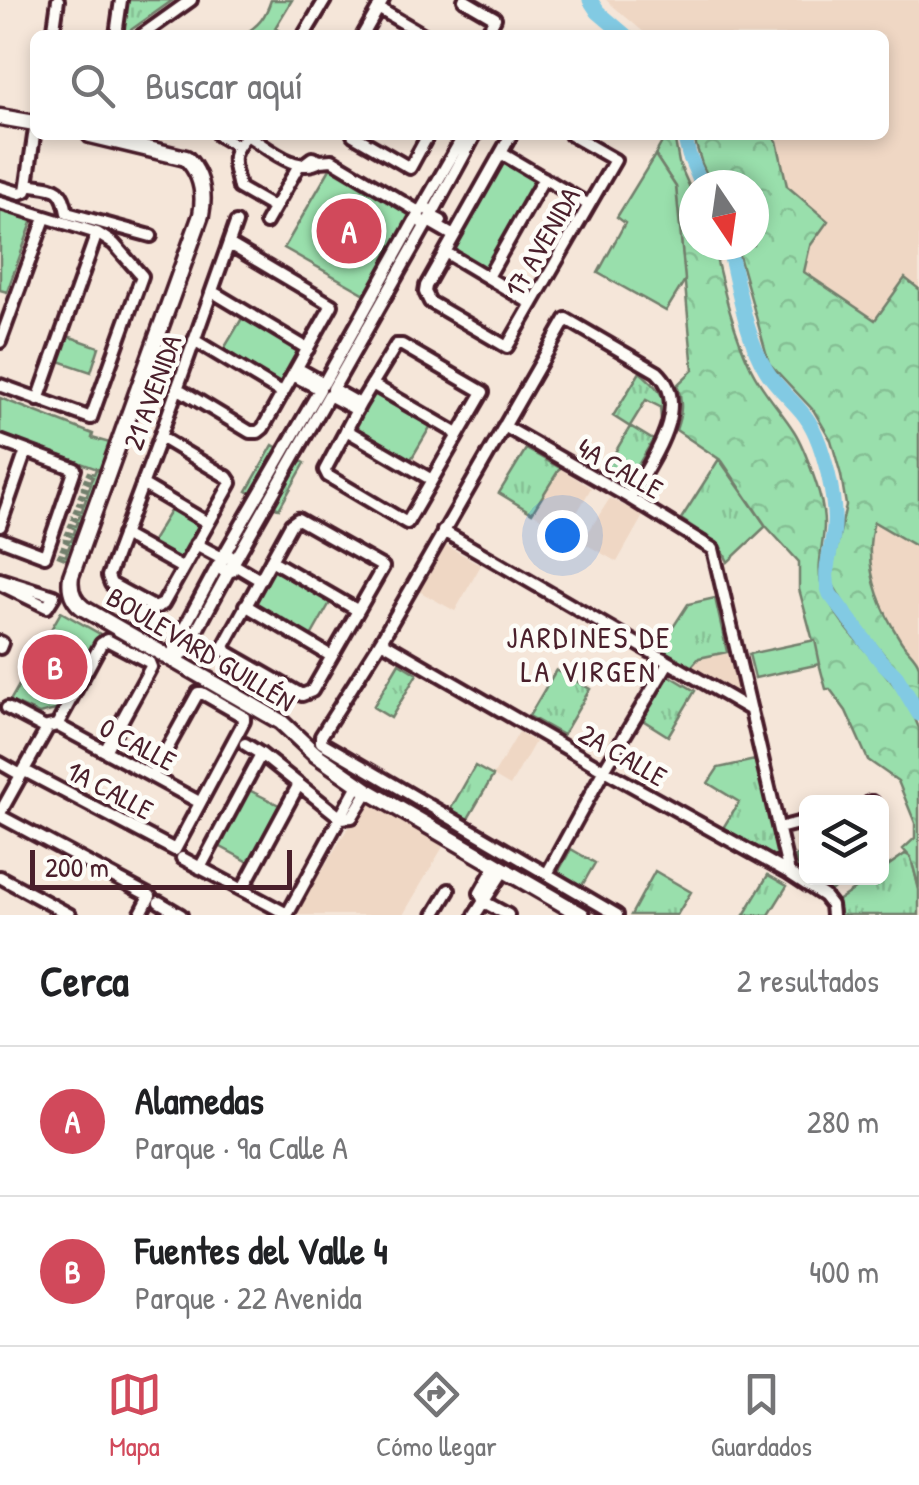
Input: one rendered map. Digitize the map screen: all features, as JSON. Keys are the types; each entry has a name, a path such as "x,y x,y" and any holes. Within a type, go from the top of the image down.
{"main road":[{"path":"0,117 30,125"},
{"name":"BOULEVARD GUILLÉN","path":"111,140 186,158 196,169 203,192 200,216 70,580 72,596 80,606 178,652 281,722 314,754 363,788 582,915"}],"street":[{"path":"54,30 58,0"},
{"path":"117,30 121,0"},
{"path":"149,30 191,0"},
{"path":"307,30 324,0"},
{"path":"464,0 495,18 489,30"},
{"path":"365,30 381,4 415,30"},
{"path":"0,187 26,191 33,140"},
{"path":"227,140 237,146"},
{"path":"242,140 232,156 240,188 274,208"},
{"path":"256,140 301,165"},
{"path":"361,140 410,168 425,140"},
{"path":"178,652 461,140"},
{"path":"423,215 473,140"},
{"path":"508,140 445,252 532,304"},
{"name":"17 AVENIDA","path":"445,252 424,295 508,347 615,160 580,140"},
{"path":"501,153 589,205"},
{"path":"266,223 301,165 310,158 332,160 456,233"},
{"path":"488,278 544,178"},
{"path":"27,184 59,191 67,213 151,236"},
{"path":"0,202 97,233 114,244 142,276 92,418 0,385"},
{"path":"0,342 45,218"},
{"name":"21 AVENIDA","path":"182,568 163,604 153,608 111,584 108,576 236,223"},
{"path":"38,400 97,233"},
{"path":"177,388 248,431 262,430 332,305 229,244"},
{"path":"212,292 308,348"},
{"path":"617,915 321,742 320,736 380,641 566,319 657,372 668,384 669,423 630,498"},
{"path":"194,340 282,393"},
{"path":"402,344 484,392 407,523 328,476 325,468 372,384 392,348 402,344"},
{"path":"295,371 358,407"},
{"path":"372,384 458,434"},
{"name":"4A CALLE","path":"504,426 713,549 751,710"},
{"path":"346,430 432,480"},
{"path":"123,535 182,568 230,488 227,476 160,437"},
{"path":"0,441 75,469 44,556 0,539"},
{"path":"0,526 26,451"},
{"path":"142,484 208,523"},
{"path":"302,520 383,567 312,691 306,695 227,652 224,643 271,560 291,524 302,520"},
{"path":"443,531 751,710 789,873"},
{"path":"195,546 258,582"},
{"path":"271,560 357,610"},
{"path":"245,605 331,656"},
{"path":"105,751 150,670 149,662 111,641 104,641 0,815 177,914"},
{"name":"2A CALLE","path":"380,641 789,873 824,896 832,915"},
{"path":"547,874 668,663"},
{"path":"152,776 198,693 242,714 244,718 199,802 179,854"},
{"name":"0 CALLE","path":"7,708 105,751 199,802"},
{"path":"245,744 341,818"},
{"path":"200,868 262,754"},
{"name":"1A CALLE","path":"0,763 287,914"},
{"path":"242,890 299,784"},
{"path":"287,914 341,818 363,788"},
{"path":"778,828 799,823"},
{"path":"475,915 500,868"},
{"path":"0,877 70,915"},
{"path":"434,915 449,890"},
{"path":"482,897 508,915"},
{"path":"140,915 155,899"}],"shaded area":[{"path":"606,0 919,0 919,289 904,279 875,321 804,272 810,246 828,221 786,186 776,140 889,140 889,30 641,30"},
{"path":"560,468 591,488 566,532 532,513"},
{"path":"610,498 643,516 617,562 582,542"},
{"path":"874,521 919,548 919,664 902,644 872,577 869,546"},
{"path":"442,543 481,565 455,611 415,589"},
{"path":"727,652 742,699 691,667 698,658"},
{"path":"519,732 535,742 510,786 493,776"},
{"path":"366,798 444,845 403,915 295,915"}],"green space":[{"path":"126,0 173,0 131,30 120,30"},
{"path":"271,0 292,0 275,28 278,30 250,30"},
{"path":"663,140 675,140 682,170 679,170 679,219 676,187 655,155"},
{"path":"695,140 776,140 787,186 828,221 810,246 804,272 875,320 905,278 919,289 919,548 874,522 870,553 874,583 885,613 919,666 919,706 897,670 850,614 832,583 846,505 831,440 814,411 769,363 740,260 769,260 769,170 705,170"},
{"path":"655,155 676,187 679,260 683,260 685,280 666,311 598,273 625,223 617,217"},
{"path":"502,159 538,179 486,271 451,251"},
{"path":"331,167 414,214 367,295 284,248"},
{"path":"0,205 34,217 7,292 0,290"},
{"path":"683,260 717,260 744,353 760,384 797,436 817,485 824,518 820,566 824,591 846,627 899,692 919,728 919,888 911,858 903,849 915,838 915,823 898,781 868,760 846,711 826,689 799,589 799,562 766,526 722,461 676,430 681,408 677,385 693,370"},
{"path":"244,315 302,349 280,386 222,352"},
{"path":"62,334 99,347 91,372 53,359"},
{"path":"640,372 660,392 664,411 661,419 660,407 646,400 630,426 653,440 627,484 604,471 630,427 613,416"},
{"path":"373,390 432,424 410,461 351,427"},
{"path":"0,398 110,443 100,470 0,434"},
{"path":"273,445 282,450 256,496 247,491"},
{"path":"526,449 560,468 532,513 499,493"},
{"path":"296,458 305,463 279,509 271,504"},
{"path":"719,459 766,526 728,562 720,545 681,519"},
{"path":"96,469 101,470 70,561 58,556 66,556 67,551 61,549 68,549 70,544 64,540 71,541 73,537 66,534 74,534 75,529 69,526 78,522 72,517 78,519 81,514 74,511 82,511 83,506 77,504 84,504 86,499 79,496 87,496 88,491 82,487 89,489 91,484 84,481 91,481 93,477 87,474 94,474"},
{"path":"172,508 202,525 181,562 150,544"},
{"path":"273,567 331,601 310,638 251,604"},
{"path":"715,598 727,652 699,658 691,667 659,649 688,604"},
{"path":"61,612 100,634 56,710 39,714 10,701"},
{"path":"815,640 820,664 755,678 749,654"},
{"path":"399,663 417,674 391,718 373,707"},
{"path":"556,670 590,689 563,735 529,716"},
{"path":"667,674 695,691 668,736 641,719"},
{"path":"755,760 780,862 723,828 739,802 708,783 718,768"},
{"path":"475,766 493,776 466,822 449,812"},
{"path":"249,790 279,805 249,862 219,846"},
{"path":"571,849 595,863 580,889 556,876"},
{"path":"905,854 911,857 919,890 919,915 841,915 837,901 861,885 889,885 889,865"},
{"path":"655,871 691,892 677,915 631,915"},
{"path":"768,875 787,886 769,915 744,915"},
{"path":"818,885 838,885 829,892"}],"waterway":[{"path":"590,0 619,30"},
{"path":"685,140 696,170"},
{"path":"732,260 747,326 759,356 770,376 809,422 824,458 834,513 827,568 830,594 896,676 919,714"}],"place":[{"name":"Alamedas","path":"349,231"},
{"name":"Fuentes del Valle 4","path":"55,667"}],"district":[{"name":"JARDINES DE LA VIRGEN","path":"589,654"}]}
